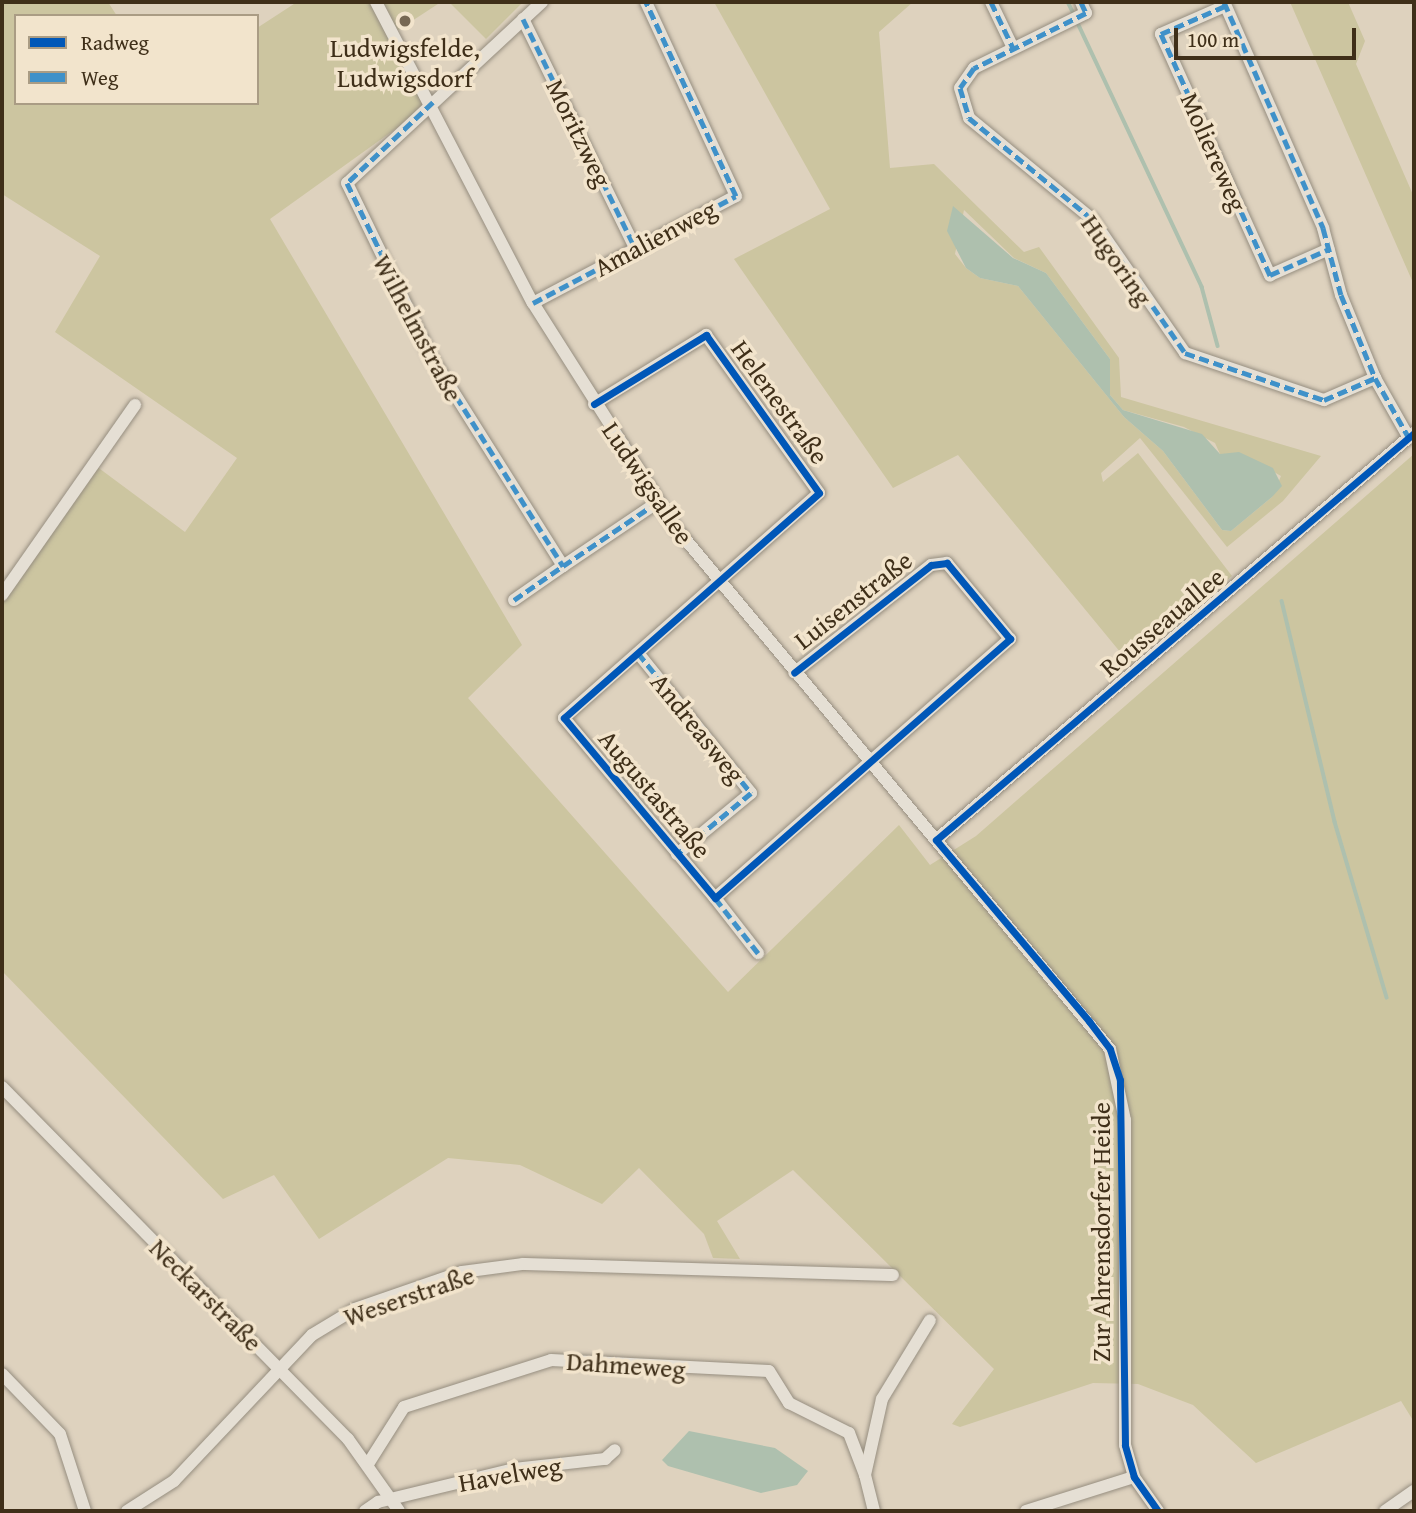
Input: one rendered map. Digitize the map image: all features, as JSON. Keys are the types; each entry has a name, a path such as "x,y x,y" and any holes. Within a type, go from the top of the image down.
{"street":[{"name":"Ludwigsallee","path":"376,2 433,102 533,303 658,502 793,673 936,840"},
{"path":"433,102 542,2"},
{"name":"Amalienweg","path":"533,303 736,196 646,2"},
{"path":"992,2 1013,48"},
{"name":"Hugoring","path":"1081,2 1086,13 1013,48 965,77 962,108 1093,220 1185,353 1324,400 1375,378"},
{"path":"1224,4 1329,249 1375,378 1412,435"},
{"name":"Moliereweg","path":"1224,4 1161,34 1270,275 1329,249"},
{"name":"Moritzweg","path":"523,19 635,248"},
{"name":"Wilhelmstraße","path":"433,102 347,183 432,358 563,566"},
{"name":"Helenestraße","path":"594,404 706,335 819,494 719,580"},
{"path":"2,594 135,405"},
{"name":"Rousseauallee","path":"936,840 1412,435"},
{"path":"514,600 658,502"},
{"name":"Luisenstraße","path":"793,673 931,565 947,563 1010,639 868,763"},
{"name":"Augustastraße","path":"719,580 565,718 758,953"},
{"name":"Andreasweg","path":"638,653 751,793 677,854"},
{"name":"Augustastraße","path":"715,898 868,763"},
{"name":"Zur Ahrensdorfer Heide","path":"936,840 1110,1049 1120,1080 1123,1415 1134,1477 1158,1511"},
{"name":"Neckarstraße","path":"2,1087 276,1365 368,1464 399,1511"},
{"name":"Weserstraße","path":"127,1511 174,1481 276,1365 355,1309 462,1272 523,1264 893,1275"},
{"path":"874,1511 865,1475 887,1387 930,1320"},
{"name":"Dahmeweg","path":"368,1464 404,1407 551,1360 769,1371 789,1403 849,1433 865,1475"},
{"path":"2,1374 60,1434 85,1511"},
{"name":"Havelweg","path":"365,1511 393,1499 514,1469 605,1459 615,1450"},
{"path":"1026,1511 1134,1477"},
{"path":"1385,1511 1414,1491"}],"shaded area":[{"path":"2,2 108,2 116,14 14,14 14,105 259,105 259,27 297,2 441,2 392,34 433,102 270,219 522,645 468,698 728,992 899,825 930,865 976,836 1414,454 1414,1422 1401,1401 1256,1463 1193,1405 1138,1384 1093,1383 960,1427 952,1424 994,1369 793,1170 717,1221 740,1259 713,1258 704,1234 639,1168 602,1204 520,1165 448,1158 319,1239 274,1175 223,1199 2,971 2,593 96,466 185,532 237,458 55,332 100,256 2,194"},
{"path":"449,2 523,2 486,39"},
{"path":"714,2 913,2 879,32 890,168 934,164 1024,252 1039,247 1119,358 1121,397 1321,456 1283,501 1227,547 1140,438 1101,473 1103,482 1138,453 1232,576 1130,664 958,455 893,488 734,259 830,209","holes":["964,210 1014,258 1046,273 1110,359 1110,395 1123,410 1184,427 1215,443 1220,454 1267,468 1281,476 1272,497 1231,531 1222,530 1163,451 1124,417 1018,286 980,278 966,268 955,254"]},
{"path":"1290,2 1348,2 1365,41 1356,64 1414,197 1414,285"},
{"path":"953,206 1013,258 1046,273 1110,359 1110,395 1123,410 1202,434 1220,454 1239,452 1273,468 1282,486 1231,531 1222,530 1163,451 1124,417 1018,286 980,278 966,268 947,231"},
{"path":"689,1431 775,1448 808,1471 797,1485 761,1493 668,1466 662,1460"}],"waterway":[{"path":"1068,2 1074,14"},
{"path":"1077,21 1202,287 1218,346"},
{"path":"1282,601 1335,822 1387,997"}],"marked path":[{"path":"533,303 736,196 646,2"},
{"path":"991,2 1013,48"},
{"path":"1081,2 1086,13 974,68 960,88 969,118 1093,220 1185,353 1324,400 1375,378"},
{"path":"1224,2 1323,228 1341,295 1375,378 1409,438"},
{"path":"1225,6 1161,34 1270,275 1329,249"},
{"path":"523,19 635,248"},
{"path":"433,102 347,183 432,358 563,566 658,502"},
{"path":"514,600 563,566"},
{"path":"638,653 751,793 677,854"},
{"path":"715,898 758,953"}],"cycle path":[{"path":"594,404 706,335 819,493 564,718 715,898 1010,639 947,563 931,565 794,673"},
{"path":"1158,1511 1134,1477 1125,1445 1120,1080 1110,1049 936,840 1414,433"}],"place":[{"name":"Ludwigsfelde, Ludwigsdorf","path":"405,21"}]}
